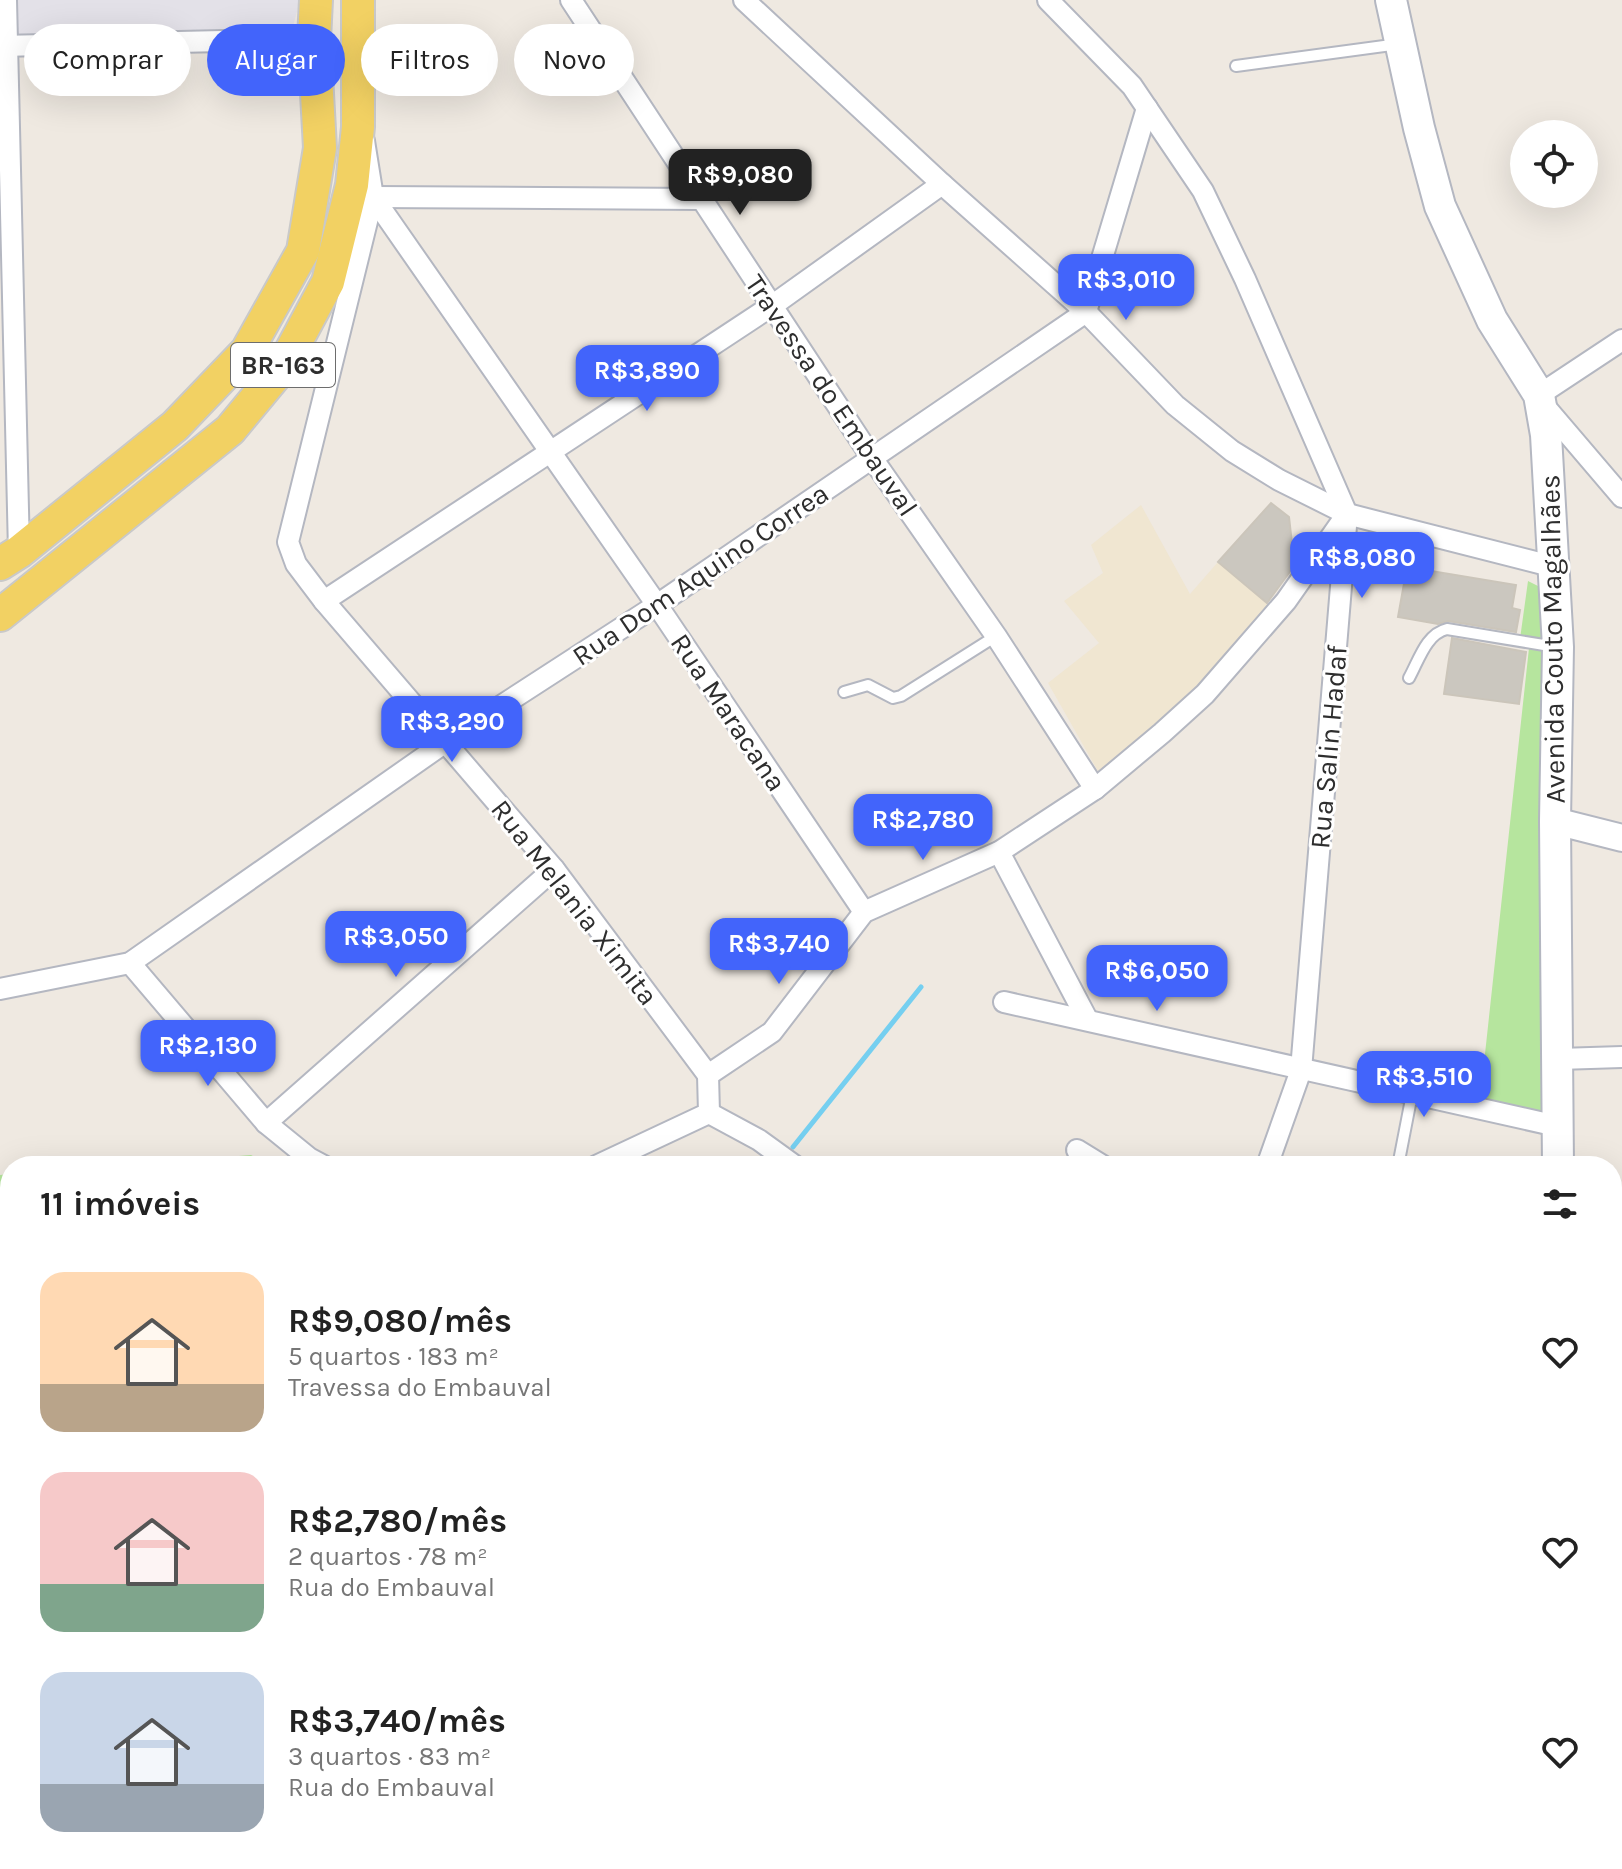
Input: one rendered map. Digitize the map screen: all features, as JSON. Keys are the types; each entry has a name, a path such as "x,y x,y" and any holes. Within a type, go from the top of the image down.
{"main road":[{"name":"BR-163","path":"315,24 316,0"},
{"name":"Avenida Couto Magalhães","path":"1396,1 1400,43 1440,206 1492,320 1540,399 1549,460 1558,647 1555,821 1558,1156"},
{"name":"BR-163","path":"10,606 230,430 283,366 328,282 352,185 358,127 360,3"},
{"path":"345,35 351,33 360,3"},
{"name":"BR-163","path":"10,558 175,426 247,351 303,251 320,148 317,96"},
{"path":"10,558 25,564 26,576 10,606"}],"street":[{"path":"6,0 3,46 10,558"},
{"name":"Travessa do Embauval","path":"571,0 872,458 996,636 1095,789"},
{"path":"744,0 942,184 1086,312 1175,405 1232,451 1279,480 1347,514 1555,567"},
{"name":"Rua Salin Hadaf","path":"1048,0 1132,86 1203,191 1245,279 1347,514 1301,1070 1271,1156"},
{"path":"3,46 207,41"},
{"path":"1086,312 1147,108"},
{"name":"Rua Melania Ximita","path":"358,127 365,143 373,197 288,542 296,564 324,601 554,869 708,1075"},
{"path":"324,601 773,305 942,184"},
{"path":"373,197 701,199"},
{"name":"Rua Maracana","path":"373,197 657,605 864,912"},
{"name":"Rua Dom Aquino Correa","path":"0,989 130,963 447,741 657,605 1086,312"},
{"path":"1622,340 1540,399 1622,497"},
{"path":"709,1113 708,1075 772,1032 864,912 999,852 1095,789 1205,694 1286,601 1347,514"},
{"path":"1555,821 1622,838"},
{"path":"999,852 1087,1019"},
{"path":"266,1123 554,869"},
{"path":"130,963 266,1123 307,1156"},
{"path":"1004,1002 1557,1126"},
{"path":"1559,1059 1622,1057"},
{"path":"617,1156 709,1113"},
{"path":"709,1113 759,1140 781,1156"},
{"path":"1077,1150 1087,1156"}],"lane":[{"path":"1236,66 1400,43"},
{"path":"1409,678 1431,638 1436,632 1447,629 1558,647"},
{"path":"844,692 868,685 893,698 901,696 996,636"},
{"path":"1400,1156 1412,1094"}],"shaded area":[{"path":"16,0 300,0 294,24 207,24 207,35 191,35 191,24 24,24 24,38 16,38"},
{"path":"1141,505 1190,594 1218,562 1269,605 1197,688 1149,736 1099,773 1048,683 1099,643 1064,601 1103,573 1091,545"}],"green space":[{"path":"1528,581 1540,587 1549,607 1545,1112 1540,1113 1480,1100 1529,648 1519,646"}],"building":[{"path":"1271,503 1289,517 1293,552 1300,558 1267,603 1218,562"},
{"path":"1407,567 1516,585 1512,608 1520,610 1516,632 1398,617"},
{"path":"1452,638 1526,652 1519,704 1444,694"}],"waterway":[{"path":"793,1147 921,987"}]}
